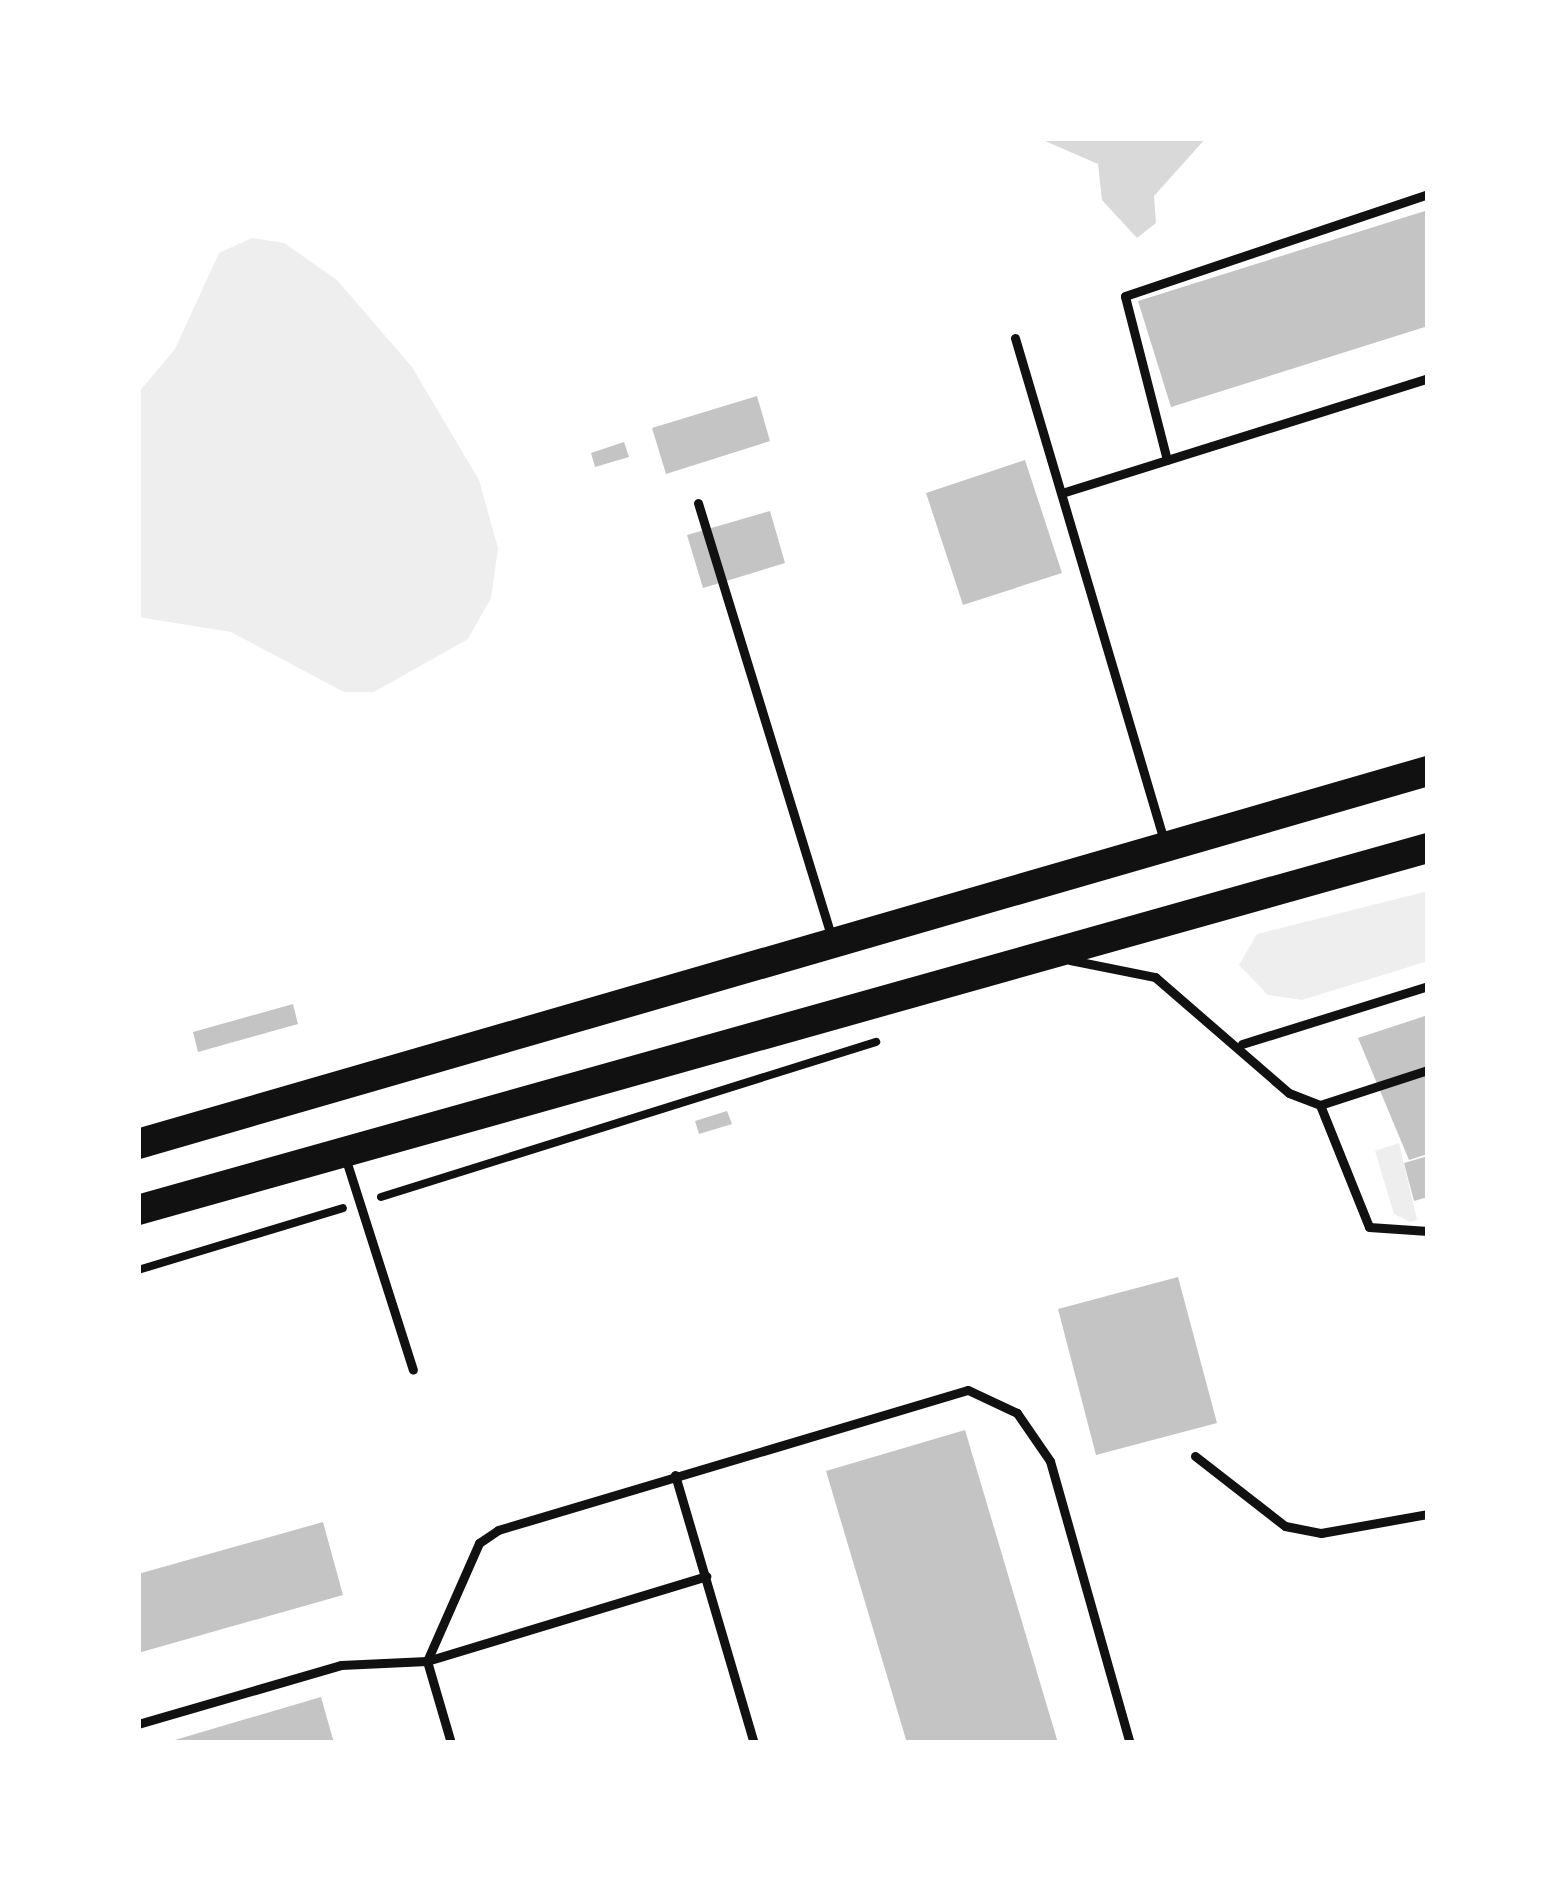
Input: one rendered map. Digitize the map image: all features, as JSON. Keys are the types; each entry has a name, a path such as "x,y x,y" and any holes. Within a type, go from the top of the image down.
{"main road":[{"path":"138,1144 1428,771"},
{"path":"138,1210 1023,956 1428,848"}],"lane":[{"path":"1167,460 1125,296 1428,194"},
{"path":"1015,338 1065,492 1166,846"},
{"path":"1065,492 1428,378"},
{"path":"698,503 833,943"},
{"path":"1023,956 1155,977 1242,1044 1288,1093 1320,1105 1428,1070"},
{"path":"1242,1044 1428,986"},
{"path":"1320,1105 1369,1227 1428,1231"},
{"path":"343,1149 413,1370"},
{"path":"451,1743 427,1661 479,1543 675,1475 939,1394 993,1398 1050,1461 1130,1743"},
{"path":"1195,1456 1285,1526 1321,1533 1428,1514"},
{"path":"675,1475 754,1743"},
{"path":"138,1724 341,1665 427,1661 706,1576"}],"path":[{"path":"138,1270 890,1038"}],"shaded area":[{"path":"1038,138 1206,138 1154,196 1156,223 1137,238 1102,200 1098,164"},
{"path":"252,238 284,243 337,280 412,367 479,480 498,548 491,598 468,639 374,692 344,692 231,632 138,617 138,393 175,349 219,253"},
{"path":"1428,891 1428,961 1302,1000 1268,995 1239,965 1257,934"},
{"path":"1399,1143 1417,1220 1410,1222 1394,1214 1375,1151"}],"building":[{"path":"1428,210 1428,326 1171,407 1138,301"},
{"path":"757,396 770,441 666,474 652,428"},
{"path":"624,442 629,457 595,467 591,453"},
{"path":"1025,460 1062,573 963,605 926,493"},
{"path":"770,511 785,563 703,588 687,535"},
{"path":"293,1004 298,1024 198,1052 193,1032"},
{"path":"1428,1015 1428,1154 1409,1160 1358,1038"},
{"path":"727,1111 732,1124 699,1134 695,1121"},
{"path":"1428,1156 1428,1197 1414,1201 1404,1163"},
{"path":"1178,1277 1217,1423 1096,1455 1058,1309"},
{"path":"965,1430 1058,1743 907,1743 826,1471"},
{"path":"323,1522 343,1595 138,1653 138,1574"},
{"path":"321,1697 334,1743 168,1743 168,1742"}]}
